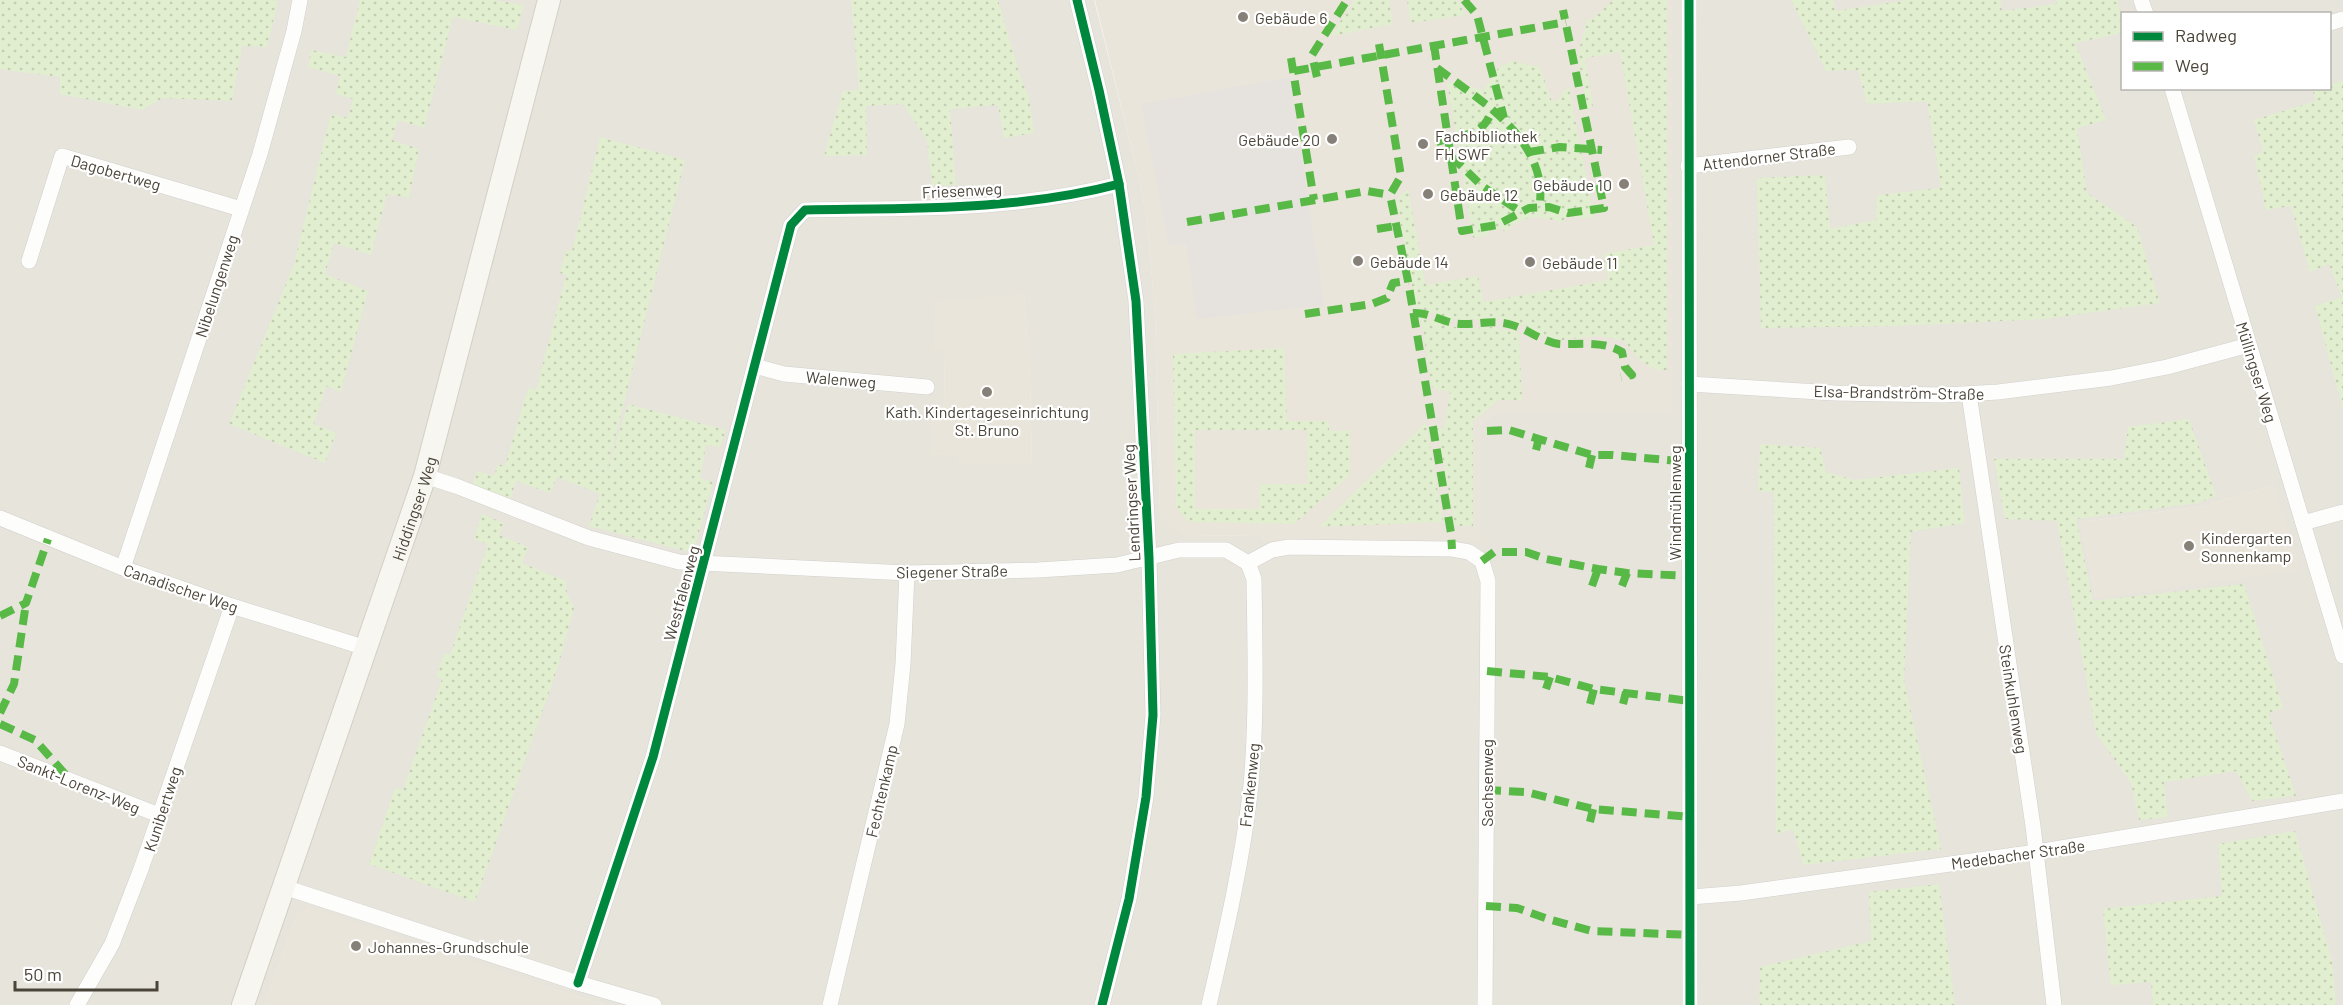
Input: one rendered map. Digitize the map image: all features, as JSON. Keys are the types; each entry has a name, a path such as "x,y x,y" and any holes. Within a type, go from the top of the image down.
{"main road":[{"name":"Hiddingser Weg","path":"243,1005 425,477 549,0"}],"street":[{"name":"Nibelungenweg","path":"123,568 275,101 300,0"},
{"name":"Lendringser Weg","path":"1077,0 1119,184 1136,301 1149,558 1153,715 1146,797 1129,899 1102,1005"},
{"name":"Windmühlenweg","path":"1689,0 1690,1005"},
{"name":"Müllingser Weg","path":"2173,90 2343,656"},
{"name":"Attendorner Straße","path":"1688,166 1850,147"},
{"name":"Dagobertweg","path":"29,261 62,156 241,209"},
{"name":"Friesenweg","path":"805,210 984,206 1091,191 1119,184"},
{"name":"Westfalenweg","path":"578,983 653,757 790,225 805,210"},
{"name":"Elsa-Brandström-Straße","path":"1689,384 1835,393 1969,394 2111,378 2167,367 2249,345"},
{"name":"Walenweg","path":"755,366 784,374 927,387"},
{"name":"Steinkuhlenweg","path":"1969,394 2037,852 2054,1005"},
{"name":"Siegener Straße","path":"425,477 456,486 589,538 679,562 907,573 1038,570 1118,565 1179,550 1227,550 1248,563"},
{"path":"2303,523 2343,512"},
{"name":"Canadischer Weg","path":"0,518 123,568 232,606 366,648"},
{"name":"Sachsenweg","path":"1248,563 1272,550 1289,547 1452,549 1468,552 1482,561 1488,581 1485,1005"},
{"name":"Frankenweg","path":"1209,1005 1238,874 1250,785 1256,700 1254,579 1248,563"},
{"name":"Fechtenkamp","path":"830,1005 897,724 903,664 907,573"},
{"name":"Kunibertweg","path":"77,1005 112,944 150,846 232,606"},
{"name":"Sankt-Lorenz-Weg","path":"0,753 159,815"},
{"name":"Medebacher Straße","path":"1691,897 1741,893 2037,852 2343,801"},
{"path":"284,886 578,983 654,1005"}],"shaded area":[{"path":"0,0 1094,0 1139,178 1147,221 1155,312 1160,515 1183,535 1261,536 1264,541 1480,541 1480,425 1496,412 1672,412 1672,0 2343,0 2343,1005 606,1005 298,912 265,1005 0,1005","holes":["1024,295 1030,378 1032,465 933,453 934,406 944,405 945,349 934,349","2274,485 2096,598 2081,522 2204,506"]},
{"path":"1095,0 1672,0 1672,412 1496,412 1480,425 1480,541 1264,541 1261,536 1183,535 1170,527 1160,515 1155,312 1147,221 1139,178"},
{"path":"1290,77 1324,305 1197,319 1186,244 1169,246 1141,104"},
{"name":"Kath. Kindertageseinrichtung St. Bruno","path":"1024,294 1030,378 1032,465 960,464 957,457 933,453 931,416 934,406 944,405 945,349 934,349 935,302"},
{"name":"Kindergarten Sonnenkamp","path":"2274,485 2300,570 2096,598 2081,522 2204,506"},
{"name":"Johannes-Grundschule","path":"309,907 527,981 606,1005 265,1005 298,912"}],"green space":[{"path":"0,0 278,1 267,47 242,46 232,101 163,98 142,110 60,94 60,77 0,69"},
{"path":"360,0 493,0 524,5 517,30 453,17 424,128 398,120 392,140 419,149 409,198 387,194 371,255 334,243 325,274 368,291 341,392 326,386 314,424 336,433 325,463 229,424 294,264 331,114 348,118 353,99 336,94 340,76 308,67 311,50 346,57"},
{"path":"851,0 998,0 1020,76 1029,97 1034,133 1004,138 998,105 950,109 956,185 932,186 927,140 903,104 866,106 867,155 824,156 843,91 859,90"},
{"path":"1354,0 1389,0 1393,24 1331,36"},
{"path":"1407,0 1458,0 1465,15 1411,23"},
{"path":"1613,0 1667,0 1667,370 1659,370 1647,365 1623,340 1597,336 1562,340 1540,335 1530,328 1508,320 1447,319 1416,307 1397,204 1401,194 1408,190 1426,285 1478,276 1483,302 1608,280 1603,254 1654,245 1620,52 1585,58 1593,107 1587,109 1578,54 1587,20 1594,18"},
{"path":"1791,0 1834,0 1836,11 1908,0 2000,0 2002,11 2056,4 2056,0 2118,0 2121,13 2121,33 2075,43 2106,120 2077,128 2087,193 2137,227 2160,303 2044,319 1898,326 1761,328 1757,178 1825,175 1830,229 1876,220 1877,195 1941,188 1927,101 1867,104 1858,70 1826,71"},
{"path":"1513,61 1540,67 1552,102 1559,99 1563,91 1569,88 1594,217 1578,219 1577,215 1564,218 1564,222 1542,218 1526,219 1504,232 1503,228 1489,231 1489,235 1473,238 1447,82 1484,90 1498,68"},
{"path":"2343,81 2343,409 2315,306 2342,297 2329,264 2310,272 2291,206 2266,210 2254,156 2263,151 2254,120 2316,101 2312,90 2331,90 2331,84"},
{"path":"600,137 685,160 605,478 628,404 726,430 720,447 706,445 700,478 713,482 695,546 686,551 589,526 600,494 557,477 550,493 516,481 509,503 471,489 477,471 494,476 498,464 505,466 528,388 536,390 566,275 560,273 566,250 572,251"},
{"path":"1421,318 1463,329 1491,327 1519,332 1522,400 1499,400 1473,421 1473,526 1455,526 1437,428 1444,429 1450,392 1432,388"},
{"path":"1284,348 1287,421 1329,421 1329,431 1350,430 1350,475 1294,524 1189,522 1176,508 1173,354","holes":["1195,430 1307,430 1308,484 1260,484 1259,509 1195,509"]},
{"path":"2189,419 2216,496 2198,503 2076,519 2093,601 2244,584 2283,708 2268,713 2296,796 2252,801 2236,771 2164,782 2168,817 2139,820 2131,783 2096,733 2057,521 2005,519 1994,459 2124,459 2128,427"},
{"path":"1426,422 1443,522 1319,527"},
{"path":"1760,444 1820,448 1826,472 1854,480 1959,468 1965,523 1911,532 1904,680 1941,849 1803,865 1793,829 1776,834 1774,492 1758,491"},
{"path":"482,514 504,523 499,535 528,547 522,563 566,581 567,594 574,608 558,667 475,902 369,864 395,788 403,790 442,679 436,677 444,653 450,655 488,544 474,539"},
{"path":"2295,831 2332,961 2336,1005 2153,1005 2151,982 2111,985 2103,909 2222,896 2218,844"},
{"path":"1939,884 1955,1005 1759,1005 1760,967 1871,941 1869,892"}],"marked path":[{"path":"1317,77 1312,55 1347,0"},
{"path":"1464,0 1477,15 1504,118"},
{"path":"1434,45 1462,231 1497,225 1529,208 1549,207 1568,213 1604,208 1563,10"},
{"path":"1294,71 1566,22"},
{"path":"1379,44 1401,176 1390,195 1408,281 1452,549"},
{"path":"1291,58 1314,200"},
{"path":"1437,68 1500,117 1526,147 1535,164 1540,184 1540,208"},
{"path":"1436,142 1470,134 1483,125 1492,110"},
{"path":"1529,152 1560,147 1602,150"},
{"path":"1451,156 1482,186 1521,212"},
{"path":"1187,222 1367,191 1390,195"},
{"path":"1377,229 1396,226"},
{"path":"1305,314 1372,304 1387,298 1393,283 1408,281"},
{"path":"1413,313 1460,324 1504,323 1559,344 1591,344 1615,348 1622,352 1625,367 1632,375 1621,377"},
{"path":"1487,431 1509,430 1592,455 1689,462"},
{"path":"1536,450 1539,438"},
{"path":"1589,468 1592,455"},
{"path":"0,616 26,603 48,539"},
{"path":"1482,561 1494,552 1526,552 1546,559 1598,569 1689,576"},
{"path":"1592,586 1598,569"},
{"path":"1622,586 1627,573"},
{"path":"0,713 14,684 26,603"},
{"path":"1487,671 1550,677 1594,689 1690,701"},
{"path":"1546,689 1550,677"},
{"path":"1590,704 1594,689"},
{"path":"1623,704 1626,692"},
{"path":"0,724 35,740 73,783"},
{"path":"1486,790 1526,792 1593,809 1691,817"},
{"path":"1590,822 1593,809"},
{"path":"1486,906 1517,908 1592,931 1691,935"}],"cycle path":[{"path":"1077,0 1119,184 1136,301 1149,558 1153,715 1146,797 1129,899 1102,1005"},
{"path":"1689,0 1690,1005"},
{"path":"578,983 653,757 791,225 805,210 1003,204 1081,193 1119,184"}],"place":[{"name":"Gebäude 6","path":"1243,17"},
{"name":"Gebäude 20","path":"1332,139"},
{"name":"Fachbibliothek FH SWF","path":"1423,144"},
{"name":"Gebäude 10","path":"1624,184"},
{"name":"Gebäude 12","path":"1428,194"},
{"name":"Gebäude 14","path":"1358,261"},
{"name":"Gebäude 11","path":"1530,262"},
{"name":"Kath. Kindertageseinrichtung St. Bruno","path":"987,392"},
{"name":"Kindergarten Sonnenkamp","path":"2189,546"},
{"name":"Johannes-Grundschule","path":"356,946"}]}
